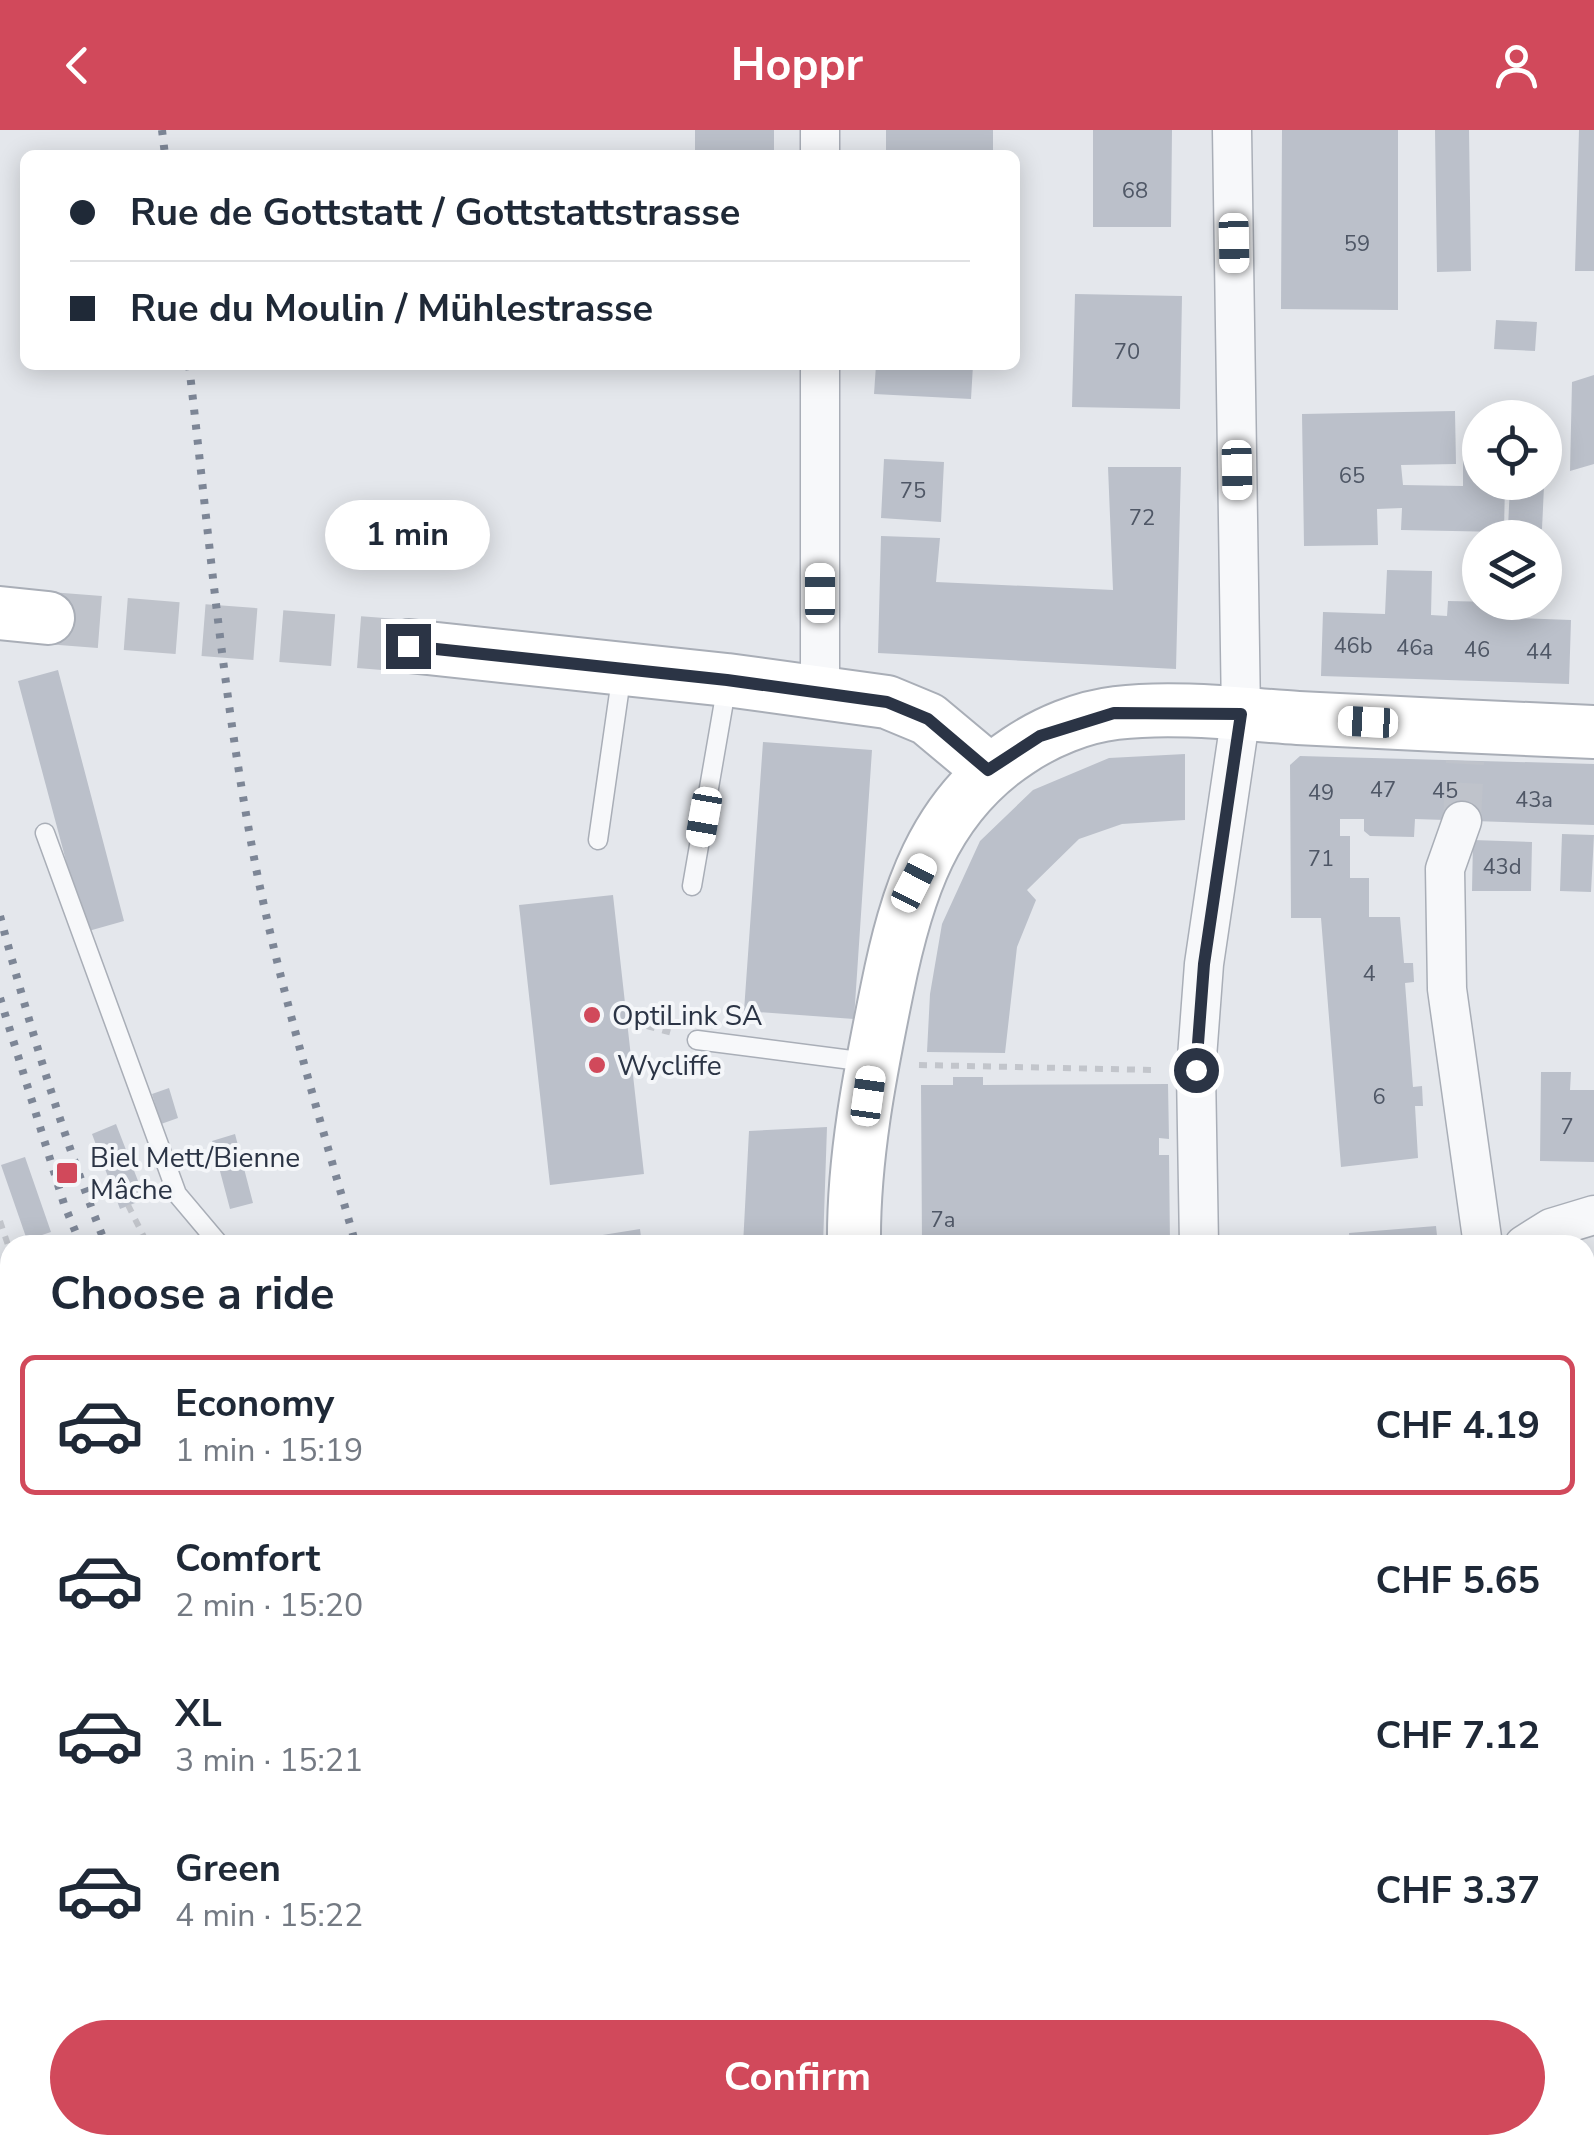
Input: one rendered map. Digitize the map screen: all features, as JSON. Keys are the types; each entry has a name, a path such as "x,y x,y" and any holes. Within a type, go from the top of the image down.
{"street":[{"path":"1199,1235 1196,1070 1203,982 1241,714 1232,130"},
{"path":"820,370 820,691"},
{"path":"408,646 727,680 887,702 928,719 988,770"},
{"path":"854,1235 854,1197 873,1062 895,951 914,883 941,830 988,770 1040,736 1114,713 1241,714 1465,744 1594,732"},
{"path":"1462,820 1445,868 1447,989 1482,1235"},
{"path":"1540,1235 1594,1215"}],"lane":[{"path":"598,667 598,840"},
{"path":"692,886 727,680"},
{"path":"45,833 178,1194 212,1235"},
{"path":"697,1040 873,1062"}],"path":[{"path":"873,1062 1170,1070"},
{"path":"128,1205 143,1235"}],"building":[{"path":"695,130 774,130 774,150 695,150"},
{"path":"886,130 993,130 993,150 886,150"},
{"path":"1093,130 1172,130 1171,227 1093,227"},
{"path":"1282,130 1398,130 1398,310 1281,309"},
{"path":"1435,130 1469,130 1471,271 1437,272"},
{"path":"1579,130 1594,130 1594,271 1575,271"},
{"path":"1075,294 1182,296 1180,409 1072,407"},
{"path":"1496,320 1537,322 1535,351 1494,349"},
{"path":"876,370 973,370 971,399 874,394"},
{"path":"1594,375 1594,464 1570,471 1572,382"},
{"path":"1455,411 1456,464 1401,465 1403,485 1462,486 1462,500 1505,500 1504,520 1462,520 1462,531 1401,530 1402,508 1377,509 1378,545 1304,546 1302,414"},
{"path":"884,459 944,462 941,522 881,518"},
{"path":"1108,467 1181,467 1176,669 878,653 881,536 940,538 936,582 1113,590"},
{"path":"1509,500 1543,500 1542,520 1508,520"},
{"path":"1387,570 1432,571 1431,615 1447,616 1448,601 1462,601 1462,620 1571,620 1569,684 1321,676 1323,612 1385,614"},
{"path":"58,670 124,921 85,932 18,681"},
{"path":"763,742 872,750 854,1019 744,1011"},
{"path":"1185,754 1185,820 1122,824 1079,839 1027,890 1036,900 1017,947 1005,1053 927,1052 930,994 942,924 980,841 1033,790 1109,758"},
{"path":"1300,756 1594,764 1594,825 1415,819 1414,837 1370,836 1364,831 1364,819 1340,819 1340,836 1350,836 1350,878 1369,878 1369,917 1400,917 1404,963 1413,963 1414,982 1405,983 1413,1087 1422,1086 1423,1106 1415,1106 1418,1158 1341,1167 1321,918 1291,918 1290,765"},
{"path":"1562,834 1594,835 1591,892 1560,891"},
{"path":"1473,840 1532,842 1531,891 1472,891"},
{"path":"613,895 644,1174 550,1185 519,905"},
{"path":"1541,1072 1571,1072 1570,1090 1594,1090 1594,1162 1540,1161"},
{"path":"953,1077 983,1077 983,1085 1168,1084 1169,1139 1159,1138 1159,1155 1169,1155 1170,1235 922,1235 921,1085 953,1085"},
{"path":"169,1088 178,1118 161,1124 152,1094"},
{"path":"116,1124 145,1199 120,1209 92,1134"},
{"path":"827,1127 823,1235 744,1235 749,1131"},
{"path":"235,1134 253,1203 230,1209 212,1141"},
{"path":"25,1157 51,1232 25,1235 1,1165"},
{"path":"1436,1226 1437,1235 1349,1235"},
{"path":"640,1229 641,1235 603,1235"}],"tunnel":[{"path":"48,618 409,646"},
{"path":"1462,821 1465,761"}],"railway":[{"path":"162,130 164,150"},
{"path":"190,370 226,687 258,878 291,1016 353,1235"},
{"path":"0,916 48,1082 102,1235"},
{"path":"0,998 77,1235"}],"place":[{"name":"OptiLink SA","path":"592,1015"},
{"name":"Wycliffe","path":"597,1065"},
{"name":"Biel Mett/Bienne Mâche","path":"67,1173"}],"route":[{"path":"408,646 727,680 887,702 928,719 988,770 1040,736 1114,713 1241,714 1204,964 1196,1070"}]}
